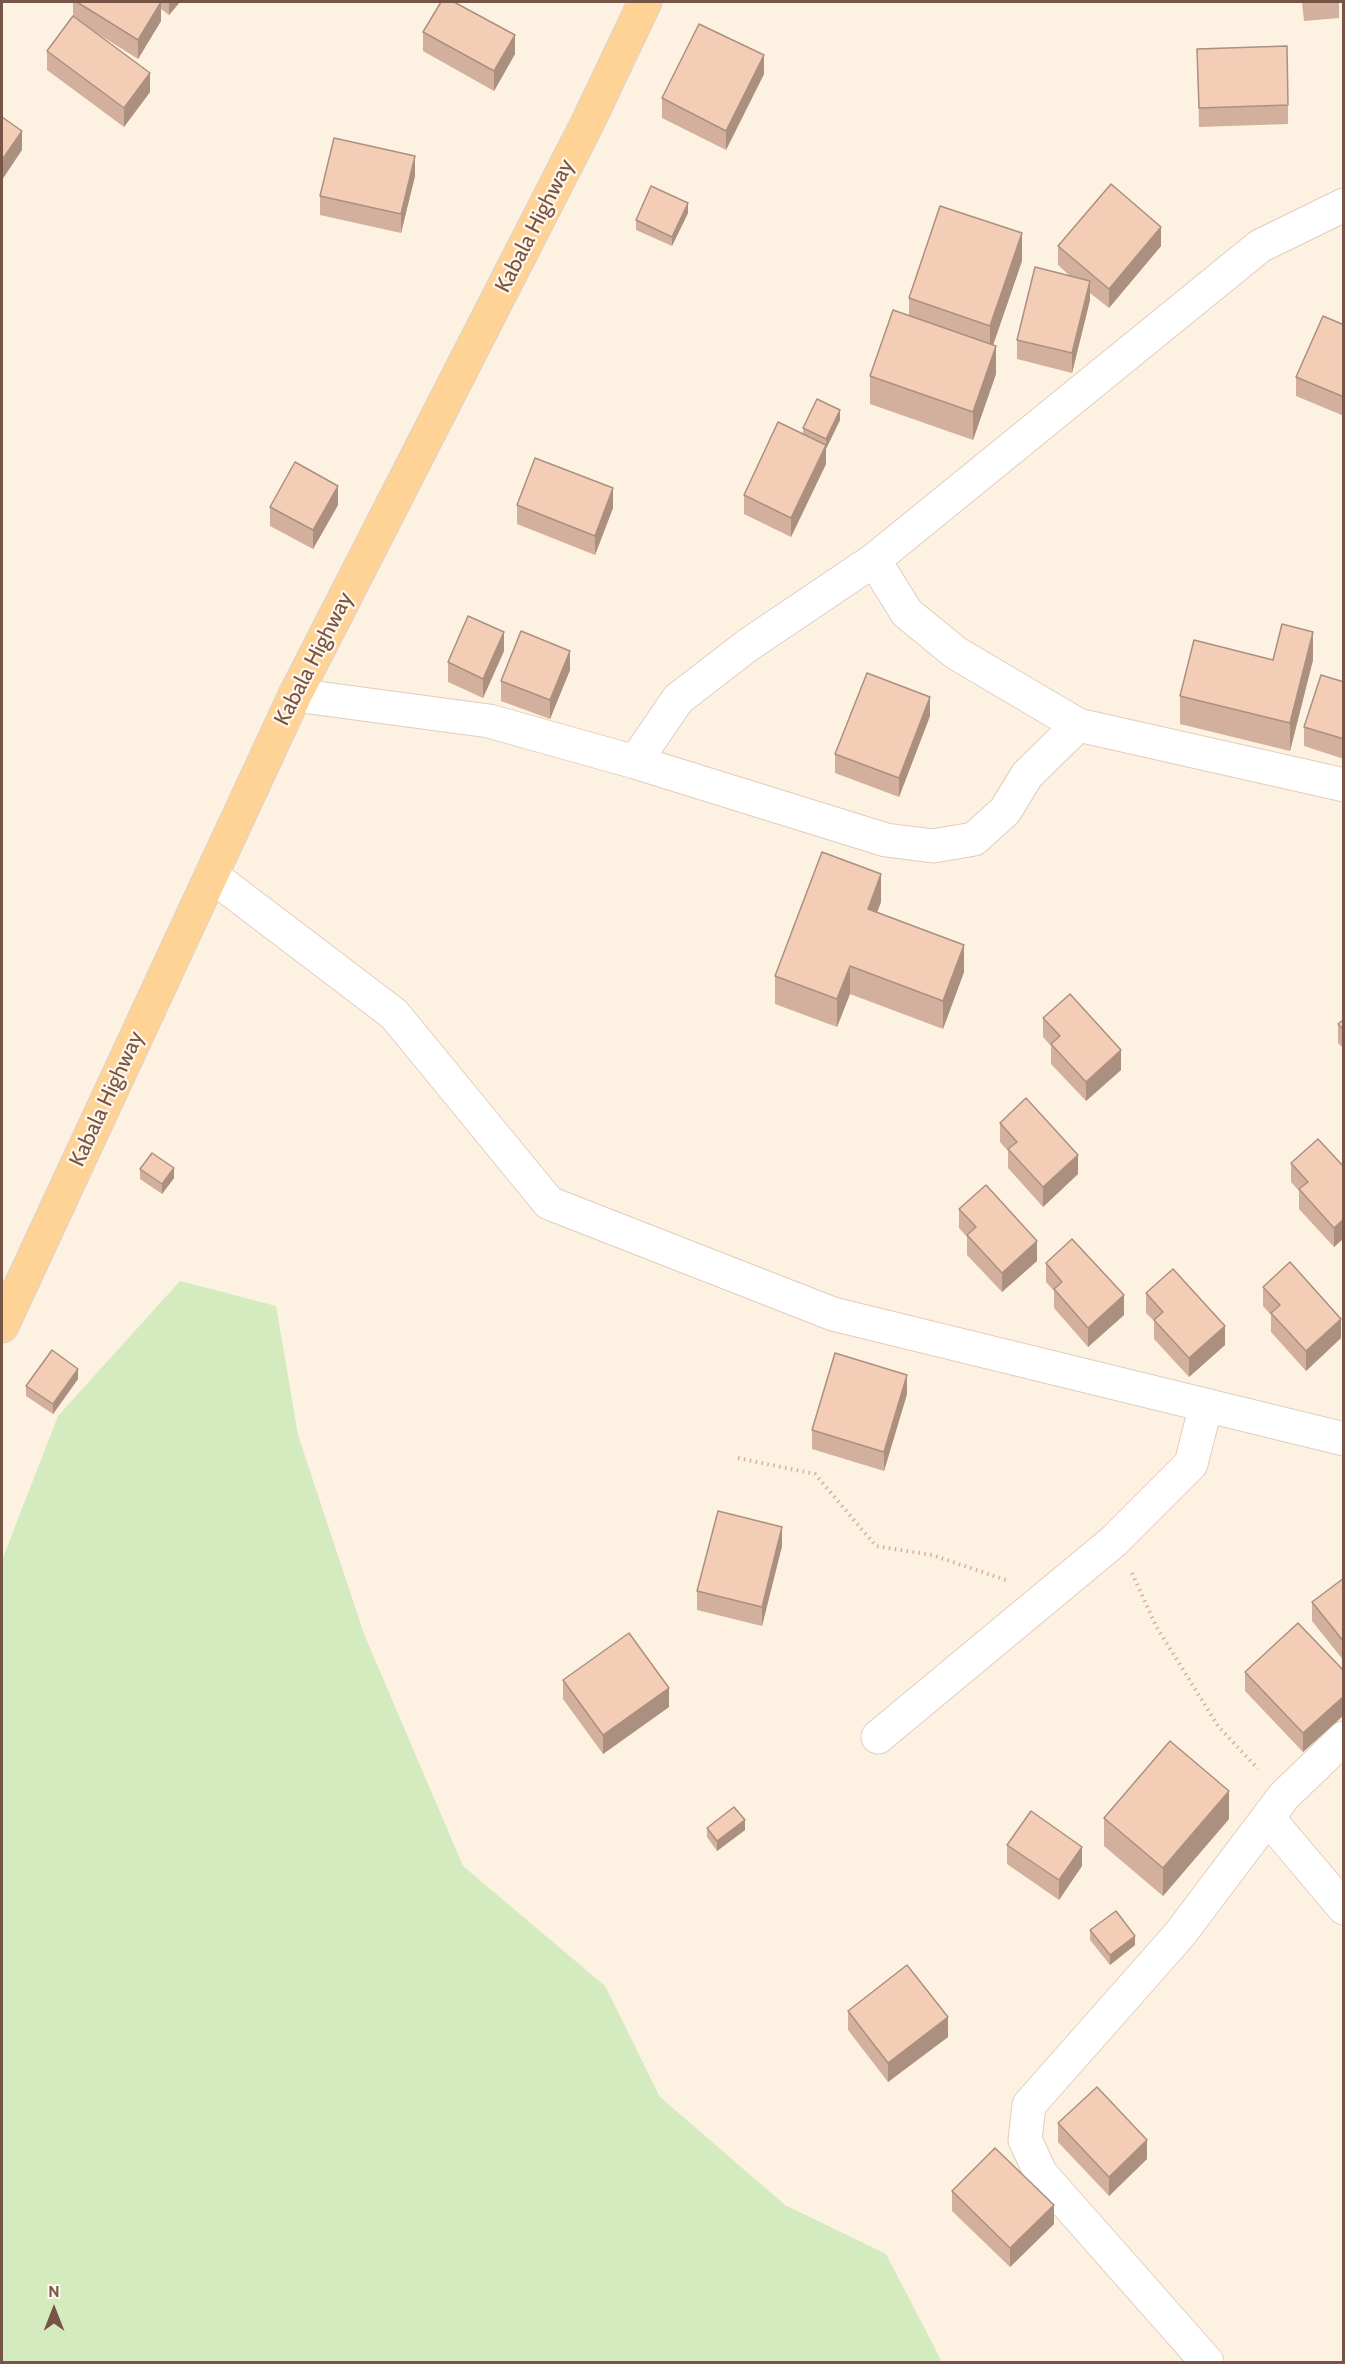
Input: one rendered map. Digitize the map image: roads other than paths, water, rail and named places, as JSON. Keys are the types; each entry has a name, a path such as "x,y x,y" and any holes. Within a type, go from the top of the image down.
{"main road":[{"name":"Kabala Highway","path":"2,1326 295,695 586,124 645,2"}],"street":[{"path":"635,762 678,699 748,645 874,560 1260,246 1344,205"},
{"path":"874,560 907,613 956,653 1078,725 1344,785"},
{"path":"295,695 489,722 635,762 886,840 933,846 974,839 1005,811 1027,775 1078,725"},
{"path":"212,875 394,1014 549,1203 833,1314 1344,1439"},
{"path":"878,1737 1114,1541 1191,1464 1206,1405"},
{"path":"1207,2362 1041,2174 1025,2140 1029,2105 1180,1934 1276,1807 1344,1738"},
{"path":"1276,1807 1344,1908"}]}
